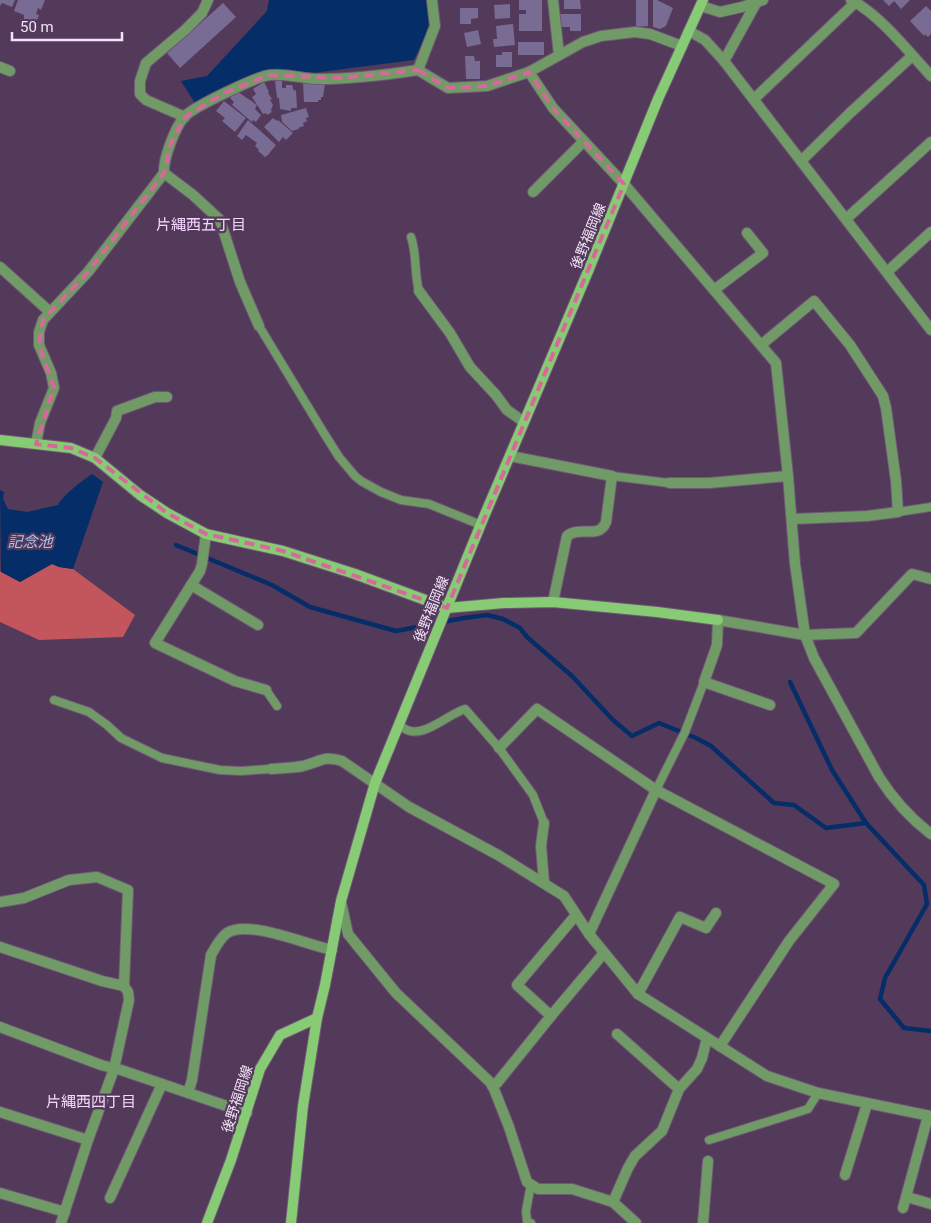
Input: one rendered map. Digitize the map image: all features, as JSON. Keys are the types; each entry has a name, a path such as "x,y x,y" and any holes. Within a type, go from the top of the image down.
{"main road":[{"name":"後野福岡線","path":"207,1223 231,1160 260,1069 280,1035 317,1018 341,901 375,784 524,422 590,269 658,99 702,3"},
{"path":"0,440 71,448 95,458 140,495 167,514 206,534 292,554 355,574 447,608 554,602 718,620"},
{"path":"291,1223 303,1106 317,1018"}],"street":[{"path":"185,117 146,100 140,94 140,81 146,63 202,13 208,0"},
{"path":"418,70 436,26 432,0"},
{"path":"553,0 559,55"},
{"path":"754,99 853,1 860,4 886,29 931,76"},
{"path":"724,61 760,2"},
{"path":"702,3 720,12 760,2"},
{"path":"689,31 706,40 724,61 929,324"},
{"path":"36,444 40,423 54,388 51,373 39,345 39,332 43,320 88,272 164,173 163,164 170,143 185,117 201,105 269,74 303,78 358,78 418,70 448,88 488,86 529,72 589,39 635,32 650,34 682,46"},
{"path":"801,160 912,56"},
{"path":"529,72 553,108 624,184 776,363 795,564 804,634 819,666 879,777 890,794 908,814 931,834"},
{"path":"533,192 583,142"},
{"path":"846,219 931,142"},
{"path":"164,173 193,194 220,220 240,282 258,326"},
{"path":"887,272 931,232"},
{"path":"714,290 762,253 747,234"},
{"path":"0,266 50,312"},
{"path":"419,291 450,334 470,367 507,410 524,422"},
{"path":"761,346 814,301 850,345 883,396 896,481 898,512 867,516 792,519"},
{"path":"95,458 116,418 117,412 155,397 167,397"},
{"path":"510,456 612,476 604,528 597,532 571,532 567,536 554,602"},
{"path":"669,484 709,483 788,476"},
{"path":"206,534 202,564 155,644 228,678 266,690"},
{"path":"770,705 704,682 717,645 718,620 804,634 856,633 912,574 931,579"},
{"path":"191,585 258,625"},
{"path":"498,748 537,709 656,790 834,884 789,941 720,1046"},
{"path":"271,769 302,766 323,758 334,758 342,761 409,807 498,855 544,883 564,896 604,954 638,994 767,1076 818,1092 930,1116 903,1208"},
{"path":"589,934 656,790"},
{"path":"544,823 542,846 544,883"},
{"path":"0,902 24,898 69,880 98,877 128,890 124,986 128,992 129,1000 114,1070 88,1140 61,1223"},
{"path":"341,901 348,934 396,993 492,1086 509,1127 527,1182 538,1189 572,1189 613,1202 636,1223"},
{"path":"638,994 680,917 706,928 716,913"},
{"path":"551,1016 517,986 576,915"},
{"path":"188,1093 192,1080 211,955 228,932 249,928 314,947 332,950"},
{"path":"0,947 102,981 124,986"},
{"path":"492,1086 497,1083 604,954"},
{"path":"0,1027 114,1070 162,1084 246,1113"},
{"path":"618,1034 678,1090"},
{"path":"613,1202 635,1156 662,1131 678,1090 697,1069 702,1058 706,1038"},
{"path":"110,1198 162,1084"},
{"path":"845,1176 867,1104"},
{"path":"0,1112 88,1140"},
{"path":"703,1223 708,1161"},
{"path":"0,1193 65,1212"},
{"path":"906,1197 931,1204"}],"lane":[{"path":"411,237 416,250 416,281 419,291"},
{"path":"258,326 340,457 361,481 401,500 429,504 481,525"},
{"path":"612,476 669,484"},
{"path":"898,512 931,506"},
{"path":"656,790 685,732 704,682"},
{"path":"266,690 277,706"},
{"path":"54,700 89,712 121,738 162,758 220,770 271,769"},
{"path":"399,726 410,731 421,731 456,711 465,709 498,748 533,795 544,823"},
{"path":"709,1140 808,1109 818,1092"},
{"path":"531,1184 526,1211 527,1220 531,1223"}],"highlighted area":[{"path":"418,70 448,88 487,86 529,72 553,108 624,184 447,608 283,551 206,534 167,513 95,458 71,448 36,444 54,388 39,345 43,320 88,272 164,173 171,143 185,117 224,93 269,75 340,78"}],"shaded area":[{"path":"52,564 73,569 135,615 123,637 39,640 0,622 0,571 20,582"}],"water":[{"path":"269,0 426,0 430,27 414,60 312,73 266,70 195,103 181,81 207,76 267,11"},
{"name":"記念池","path":"92,474 103,482 73,569 52,564 20,582 1,572 0,490 4,492 3,499 8,509 27,512 58,505 68,493"}],"building":[{"path":"0,0 15,0 12,7 2,3 0,6"},
{"path":"18,0 45,0 41,10 38,8 36,14 39,15 37,20 35,19 32,23 24,20 24,15 14,11"},
{"path":"519,0 542,0 542,31 519,31 519,14 526,14 526,10 519,10"},
{"path":"564,0 580,0 581,9 564,9"},
{"path":"636,0 648,0 648,26 636,27"},
{"path":"653,0 673,8 666,26 660,29 653,27"},
{"path":"883,0 910,0 901,9 894,1 889,6"},
{"path":"223,3 236,17 180,68 167,53"},
{"path":"510,4 510,18 495,19 494,5"},
{"path":"926,6 931,11 931,34 928,37 925,34 924,36 910,21"},
{"path":"460,8 478,8 478,18 471,19 471,24 460,24"},
{"path":"559,14 581,14 581,31 570,31 570,27 559,27"},
{"path":"513,24 515,45 494,47 493,39 497,39 496,26"},
{"path":"478,30 481,44 467,47 464,33"},
{"path":"518,42 544,42 544,55 518,55"},
{"path":"502,52 512,52 512,67 496,67 496,55 502,55"},
{"path":"465,56 474,56 475,61 480,61 480,79 466,79"},
{"path":"282,80 282,88 286,88 286,85 292,85 294,91 296,90 297,108 291,108 291,111 280,109 275,81"},
{"path":"264,82 273,105 272,112 267,115 266,113 263,114 252,97 256,94 253,89"},
{"path":"303,83 325,84 321,100 318,100 318,102 304,102"},
{"path":"238,92 257,105 255,109 261,115 256,122 253,120 252,122 232,105 234,102 230,98 234,93 236,95"},
{"path":"224,101 246,118 235,132 222,121 225,118 216,111"},
{"path":"306,108 309,117 303,123 304,126 299,129 292,131 282,122 281,115"},
{"path":"273,118 293,133 286,140 283,137 279,142 264,127"},
{"path":"248,120 276,145 265,157 255,146 257,143 246,135 242,140 237,136"}],"waterway":[{"path":"176,545 272,585 310,607 396,631 487,615 503,619 520,628 527,637 572,676 613,720 632,736 659,723 711,746 774,803 794,805 826,828 866,823 924,885 927,904 885,978 880,999 904,1028 931,1031"},
{"path":"790,682 832,770 866,823"}],"district":[{"name":"片縄西五丁目","path":"201,225"},
{"name":"片縄西四丁目","path":"91,1102"}]}
